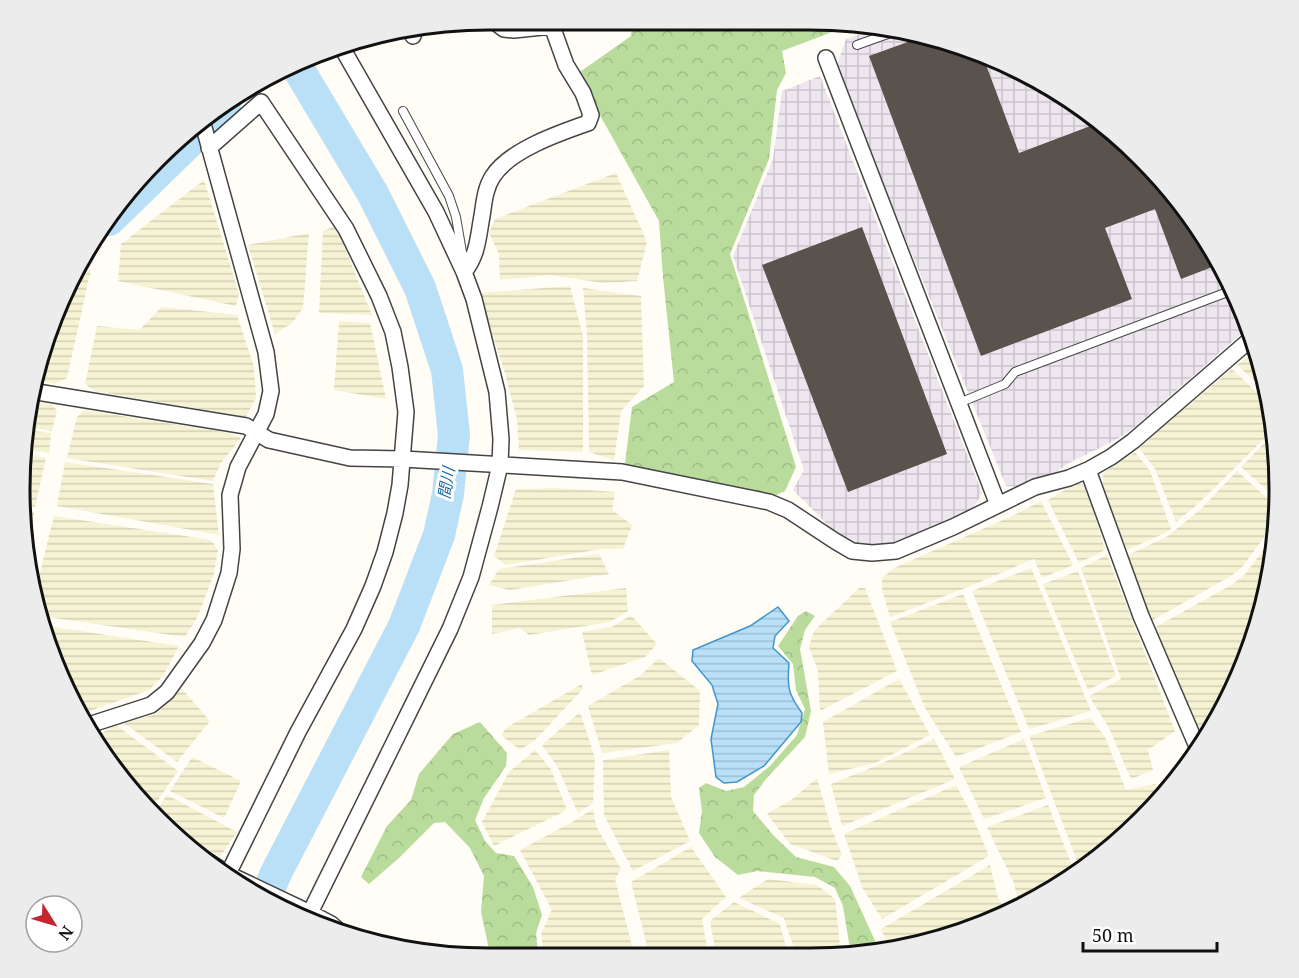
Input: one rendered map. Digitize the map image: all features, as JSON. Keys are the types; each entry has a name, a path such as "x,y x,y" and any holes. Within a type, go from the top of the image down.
{"street":[{"path":"468,268 476,254 487,190 493,176 506,162 550,137 588,123 591,115 583,93 566,65 553,30"},
{"path":"309,911 450,629 471,577 490,507 501,440 497,392 468,268 345,53"},
{"path":"826,58 998,505"},
{"path":"209,146 261,102 346,229 379,296 393,332 406,412 407,459 386,552 374,586 354,629 298,732 232,870"},
{"path":"94,723 150,705 166,692 202,644 214,620 229,573 232,549 230,495 238,466 266,414 271,391 266,352 204,129"},
{"path":"41,393 246,426 268,440 350,458 407,459 622,472 769,502 788,510 852,550 872,553 896,551 953,527 1035,487 1069,478 1088,470 1133,441 1246,343"},
{"path":"1088,470 1141,616 1194,740"}],"lane":[{"path":"857,45 882,36"},
{"path":"403,111 449,196 468,268"},
{"path":"959,403 1005,384 1015,372 1225,293"}],"shaded area":[{"path":"862,33 870,34 958,54 1013,77 1065,107 1135,164 1174,210 1208,260 1242,333 1130,431 1069,463 1051,476 1020,487 1006,486 836,67 846,39"},
{"path":"820,76 982,493 971,512 888,547 859,545 837,534 793,490 804,470 733,256 773,159 782,91"},
{"path":"616,173 647,242 637,281 604,283 549,275 500,280 499,254 489,233 495,219"},
{"path":"204,180 239,294 236,306 118,281 121,244"},
{"path":"336,226 372,315 319,313 323,231"},
{"path":"309,233 303,308 293,322 275,334 248,245"},
{"path":"91,269 67,378 54,384 43,381 54,341 81,279"},
{"path":"570,286 583,336 583,452 519,450 517,419 479,293"},
{"path":"583,288 641,296 644,386 621,411 614,460 589,452 587,335"},
{"path":"162,307 237,315 254,367 256,398 246,417 95,391 85,384 97,326 139,330"},
{"path":"339,321 370,323 386,399 334,390"},
{"path":"1249,356 1256,382 1237,365"},
{"path":"1232,369 1259,395 1266,437 1199,503 1176,522 1155,469 1139,448"},
{"path":"38,403 52,404 57,411 52,431 34,428"},
{"path":"84,410 229,433 241,438 221,463 213,481 67,458 77,417"},
{"path":"34,431 51,433 49,453 32,450"},
{"path":"1266,441 1269,492 1241,467"},
{"path":"1135,452 1150,471 1171,529 1127,550 1103,487 1103,473"},
{"path":"31,456 46,458 35,507 31,506"},
{"path":"65,462 213,484 219,535 57,506"},
{"path":"1237,471 1269,500 1267,534 1243,566 1231,576 1151,621 1128,555 1168,536 1201,509"},
{"path":"1076,483 1086,486 1105,550 1079,563 1048,500"},
{"path":"558,488 615,492 612,510 632,525 623,549 601,549 506,565 494,556 516,489"},
{"path":"1041,501 1073,565 1042,578 1034,559 890,617 882,590 882,578 894,568"},
{"path":"54,516 211,540 218,550 214,573 198,616 185,637 49,617 39,578"},
{"path":"1265,547 1260,579 1245,637 1222,692 1200,732 1154,628 1233,584 1246,573"},
{"path":"599,554 609,574 510,590 489,585 499,569"},
{"path":"1107,555 1175,731 1148,750 1153,770 1131,779 1109,728 1089,696 1121,679 1081,568"},
{"path":"1031,568 1091,711 1029,729 972,591"},
{"path":"1078,571 1116,676 1088,690 1043,584"},
{"path":"626,588 628,611 610,622 529,635 520,628 492,634 492,605"},
{"path":"859,588 865,588 897,671 820,711 818,671 809,647 814,631"},
{"path":"963,594 1021,732 956,757 925,708 890,622"},
{"path":"631,615 657,644 645,657 592,675 582,632 612,627"},
{"path":"51,627 179,646 163,676 149,690 88,712 65,665"},
{"path":"659,658 700,691 699,725 677,743 602,753 588,706 641,675"},
{"path":"899,679 930,735 875,763 829,774 823,722"},
{"path":"582,684 583,689 535,740 520,750 501,735 506,728"},
{"path":"182,689 210,721 177,762 124,723 156,714"},
{"path":"580,712 595,758 593,803 578,813 557,766 542,745"},
{"path":"1090,718 1105,737 1126,790 1155,784 1158,788 1135,814 1077,862 1029,736"},
{"path":"116,725 178,771 155,804 125,768 101,734"},
{"path":"934,739 955,779 842,826 831,784"},
{"path":"1024,739 1046,798 984,819 959,767"},
{"path":"535,750 551,769 567,810 494,846 482,822 509,772"},
{"path":"669,750 671,797 690,841 633,871 604,815 603,760"},
{"path":"192,757 241,781 224,818 170,791"},
{"path":"817,778 830,825 842,855 837,861 790,844 767,814 794,798"},
{"path":"956,785 989,856 882,919 863,889 844,834"},
{"path":"167,795 237,832 220,857 186,834 158,808"},
{"path":"1048,805 1072,866 1018,899 1014,883 987,827"},
{"path":"593,809 596,826 621,869 615,879 632,948 543,948 541,934 552,910 520,850"},
{"path":"691,847 726,897 702,919 707,948 648,948 631,882"},
{"path":"990,865 998,898 1002,906 958,924 900,939 886,941 881,929"},
{"path":"768,879 817,885 835,899 840,947 794,948 784,918 739,898"},
{"path":"734,902 780,924 786,948 715,948 710,921"}],"green space":[{"path":"631,30 835,31 782,51 786,73 777,90 769,159 730,254 796,467 785,491 770,498 625,464 632,407 674,382 659,221 577,74 631,36"},
{"path":"806,611 815,616 805,630 800,649 811,711 805,737 754,795 753,811 796,857 834,867 850,886 876,943 850,946 843,906 835,888 815,877 757,871 738,875 715,857 699,833 702,811 699,788 706,783 726,791 744,787 771,765 797,735 805,709 796,690 793,664 778,646 798,616"},
{"path":"480,722 507,753 506,766 484,798 475,820 485,841 496,853 514,856 533,887 542,915 536,933 537,948 489,948 481,912 484,876 470,848 445,822 434,823 369,884 361,877 387,826 411,800 419,774 453,734"}],"water":[{"path":"778,607 789,621 775,636 773,648 789,663 790,690 802,713 801,722 764,766 737,782 724,783 716,777 711,739 718,704 712,685 692,661 693,650 750,626"}],"building":[{"path":"910,41 958,54 986,65 1019,153 1090,126 1135,164 1155,186 1192,234 1212,267 1181,279 1155,209 1105,228 1132,299 981,356 869,56"},
{"path":"862,227 947,454 848,492 762,265"}],"waterway":[{"name":"間川","path":"268,892 404,626 439,535 448,494 454,435 447,370 420,288 373,194 300,71"},
{"path":"145,185 191,140"}]}
